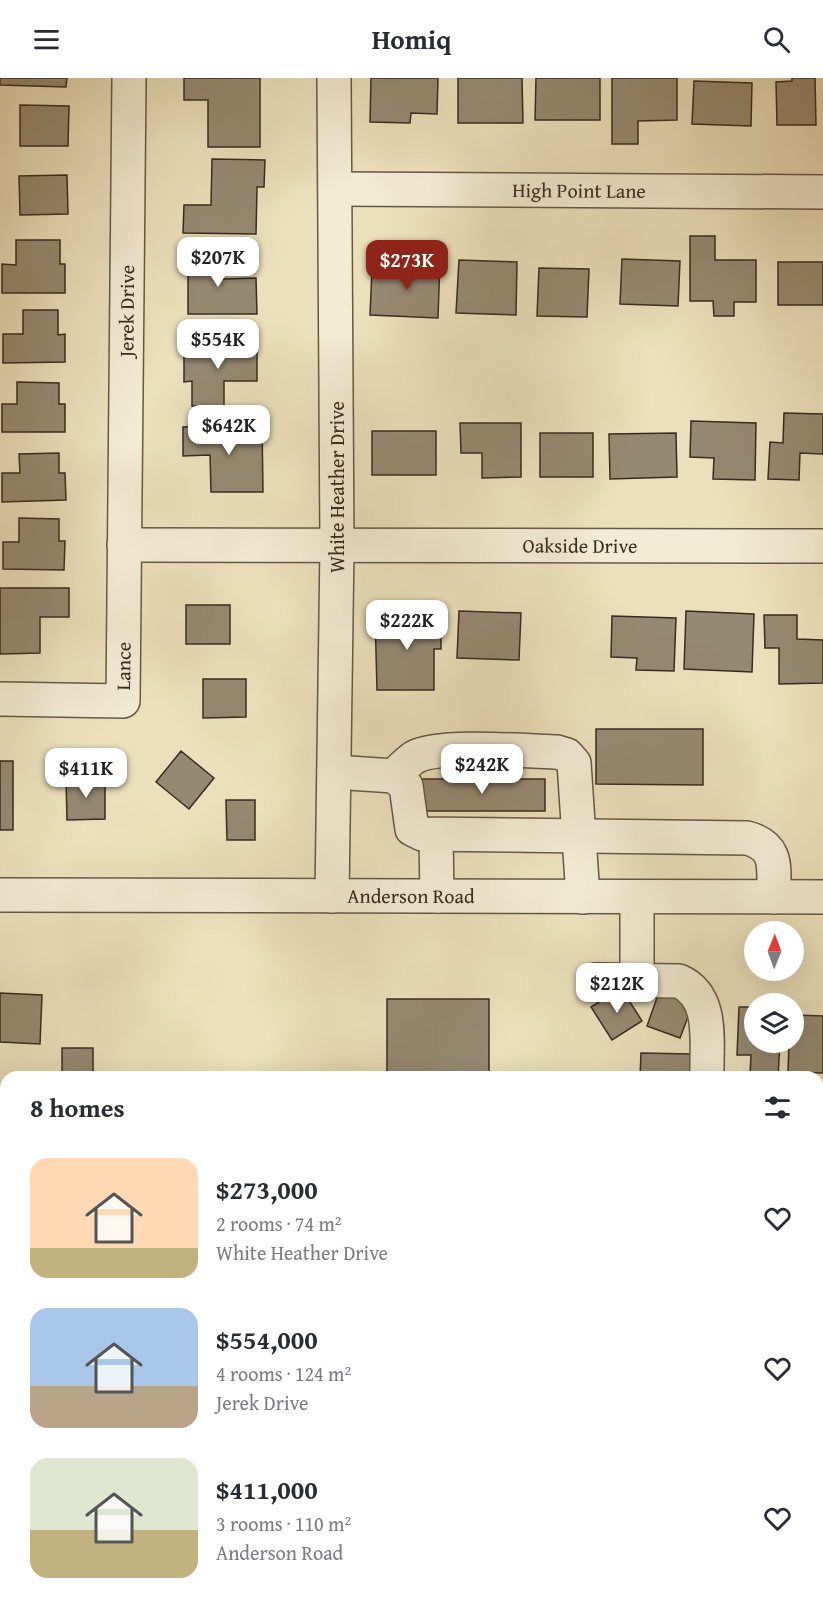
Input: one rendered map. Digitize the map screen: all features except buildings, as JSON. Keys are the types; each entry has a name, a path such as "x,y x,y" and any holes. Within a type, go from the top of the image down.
{"street":[{"name":"Jerek Drive","path":"124,545 129,78"},
{"name":"White Heather Drive","path":"333,896 337,547 334,78"},
{"name":"High Point Lane","path":"336,189 823,192"},
{"name":"Oakside Drive","path":"124,545 823,546"},
{"name":"Lance","path":"0,699 123,701 124,545"},
{"path":"394,776 415,757 429,753 557,752 567,755 573,764 583,897"},
{"path":"334,772 394,776 406,786 412,829 436,836 747,838 763,842 772,855 774,897"},
{"path":"436,836 437,896"},
{"name":"Anderson Road","path":"0,895 823,897"},
{"path":"637,897 637,980"},
{"path":"596,980 679,981 690,986 704,1004 707,1071"}]}
